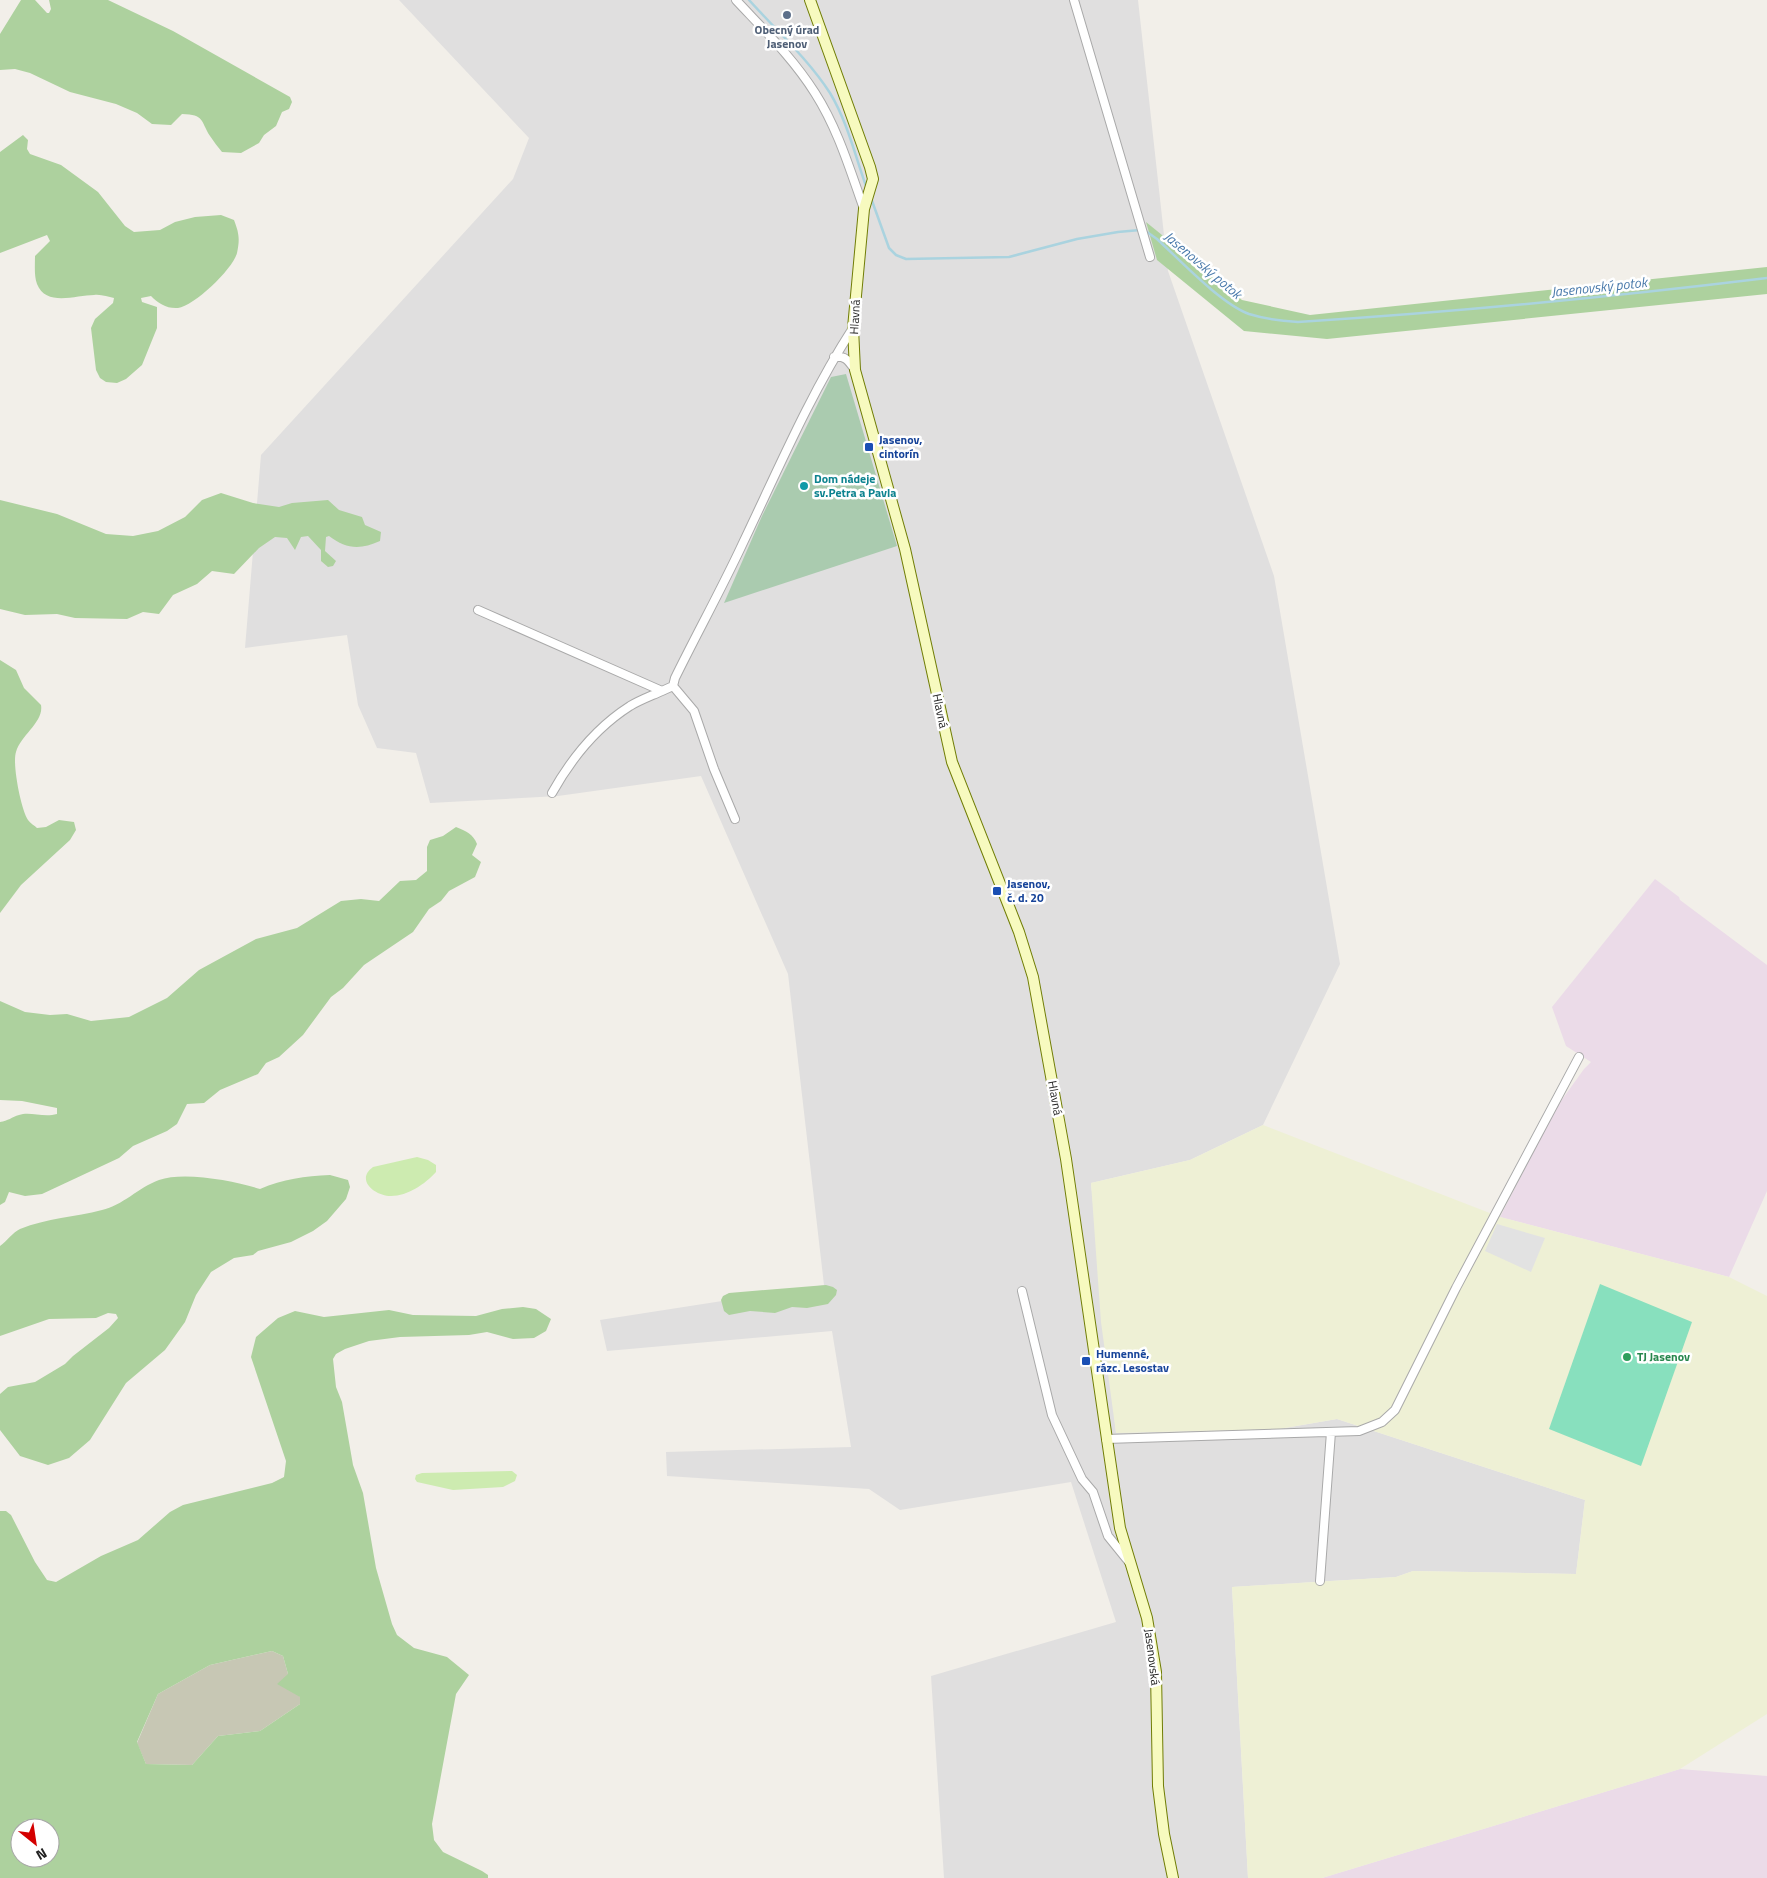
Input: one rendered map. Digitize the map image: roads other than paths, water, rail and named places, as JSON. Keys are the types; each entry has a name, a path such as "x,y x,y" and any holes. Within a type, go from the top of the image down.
{"street":[{"path":"736,0 785,52 816,94 833,127 865,206"},
{"name":"Hlavná","path":"810,0 873,179 865,206 853,328 855,370 905,549 952,762 1020,932 1033,977 1066,1159 1104,1424"},
{"path":"1074,0 1150,257"},
{"path":"673,686 675,678 727,577 798,426 834,357 853,328"},
{"path":"834,357 843,356 847,358 855,370"},
{"path":"478,610 662,691"},
{"path":"552,793 567,767 596,735 631,706 673,686"},
{"path":"673,686 694,710 714,769 735,820"},
{"path":"1106,1439 1359,1431 1382,1422 1395,1410 1456,1288 1579,1056"},
{"path":"1022,1291 1052,1415 1082,1479 1093,1492 1108,1536 1129,1563"},
{"name":"Jasenovská","path":"1104,1424 1120,1528 1147,1618 1154,1656 1156,1672 1158,1786 1164,1834 1173,1878"},
{"path":"1320,1581 1331,1432"}],"waterway":[{"name":"Jasenovský potok","path":"749,0 802,57 830,93 846,127 866,186"},
{"name":"Jasenovský potok","path":"871,198 889,248 896,255 906,259 1009,257 1077,239 1140,230 1147,232 1157,239 1201,281 1238,309 1255,316 1286,321 1298,322 1474,309 1767,278"}],"place":[{"name":"Obecný úrad Jasenov","path":"787,15"},
{"name":"Jasenov, cintorín","path":"869,447"},
{"name":"Dom nádeje sv.Petra a Pavla","path":"804,486"},
{"name":"Jasenov, č. d. 20","path":"997,891"},
{"name":"TJ Jasenov","path":"1627,1357"},
{"name":"Humenné, rázc. Lesostav","path":"1086,1361"}]}
